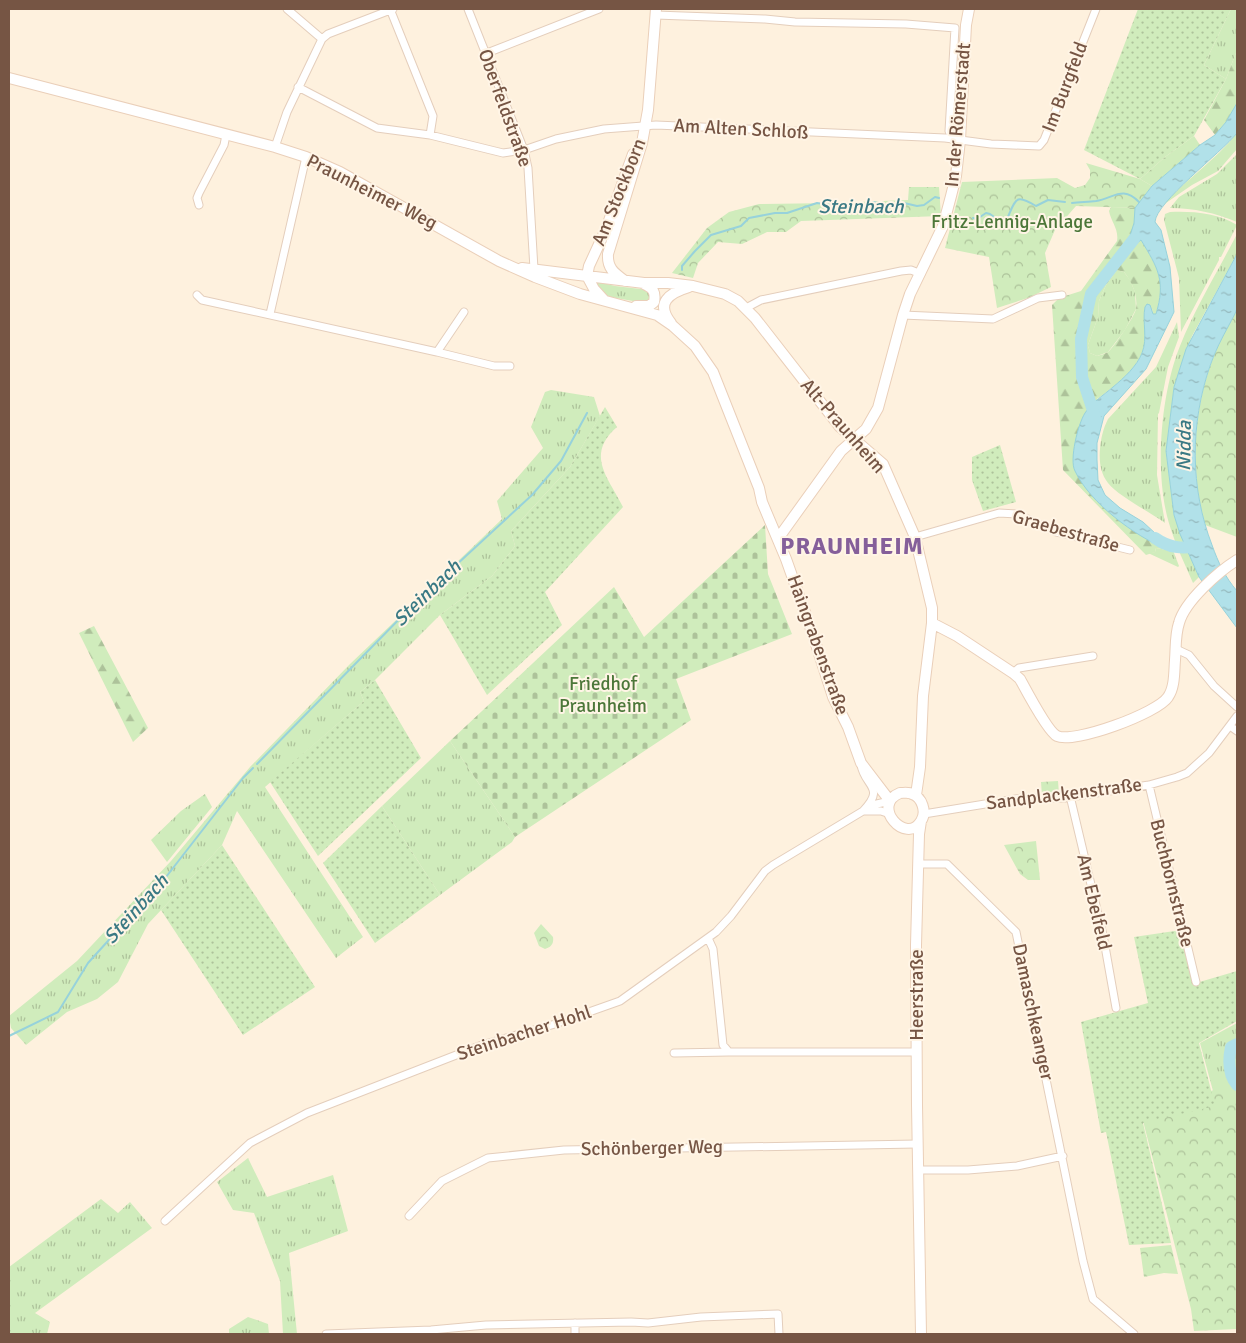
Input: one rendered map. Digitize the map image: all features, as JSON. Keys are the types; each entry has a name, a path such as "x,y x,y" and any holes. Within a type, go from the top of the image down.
{"main road":[{"name":"In der Römerstadt","path":"779,542 782,533 841,450 866,429 878,408 910,294 934,249 946,219 956,176 957,140 966,25 969,9"},
{"path":"645,126 656,12"},
{"name":"Praunheimer Weg","path":"9,78 275,147 306,157 340,172 511,266 551,284 657,315 673,326"},
{"name":"Am Stockborn","path":"587,276 592,258 606,229 627,168 645,126"},
{"name":"Am Stockborn","path":"626,281 609,268 608,254 642,143 645,126"},
{"name":"Praunheimer Weg","path":"511,266 644,284 668,283 693,286"},
{"path":"587,276 594,289 606,301"},
{"path":"628,306 648,306 654,302 656,297 654,290 644,284"},
{"path":"673,326 665,315 664,308 667,299 674,293 693,286"},
{"name":"Alt-Praunheim","path":"693,286 725,294 746,308 840,427 883,464 915,537 929,591 932,623"},
{"name":"Haingrabenstraße","path":"673,326 695,346 713,372 779,542 810,626 833,697 848,727 861,763 890,801"},
{"path":"916,795 920,767 923,696 932,623 956,636 1013,673 1020,680 1048,727 1056,736 1064,738 1075,737 1114,726 1148,713 1162,704 1171,693 1174,680 1178,626 1182,616 1189,603 1234,562"},
{"path":"905,829 911,828 923,817 923,806 916,795 911,793 900,793 890,801 890,814 896,823 905,829 915,845 919,864"},
{"name":"Heerstraße","path":"921,1334 917,1144 916,945 919,834 923,817"}],"street":[{"path":"288,9 322,39"},
{"path":"275,147 287,112 322,39 328,34 391,9 433,116 430,135"},
{"name":"Oberfeldstraße","path":"468,9 524,150 528,168 534,270"},
{"path":"486,53 599,9"},
{"name":"Im Burgfeld","path":"957,140 991,144 1040,146 1096,9"},
{"name":"In der Römerstadt","path":"656,12 795,22 906,24 955,28 949,131 957,140"},
{"name":"Am Alten Schloß","path":"298,87 377,128 430,135 503,153 524,150 556,140 604,129 645,126 957,140"},
{"path":"199,205 199,192 224,145 226,135"},
{"path":"270,314 306,157"},
{"path":"746,308 761,300 901,271 911,270 921,274"},
{"path":"903,315 993,319 1038,298 1062,295"},
{"path":"197,296 202,300 494,366 510,366"},
{"path":"437,352 464,312"},
{"name":"Graebestraße","path":"915,537 1000,513 1017,514 1056,532 1130,550"},
{"path":"1176,648 1189,655 1214,686 1237,707"},
{"path":"1013,673 1019,668 1093,656"},
{"name":"Sandplackenstraße","path":"923,817 1022,798 1063,798 1149,785 1177,777 1187,773 1209,752 1237,716"},
{"path":"1230,726 1237,731"},
{"path":"861,763 862,773 874,791 874,795 865,808 890,814"},
{"name":"Buchbornstraße","path":"1149,785 1196,982"},
{"name":"Am Ebelfeld","path":"1070,796 1103,935 1116,1008"},
{"name":"Steinbacher Hohl","path":"165,1221 250,1143 307,1113 482,1045 555,1024 620,1000 708,938 731,916 765,871 865,808 890,801"},
{"name":"Damaschkeanger","path":"919,864 947,864 1016,932 1083,1261 1093,1299 1134,1334"},
{"path":"708,938 713,949 723,1045 728,1052"},
{"path":"674,1053 917,1052"},
{"name":"Schönberger Weg","path":"409,1216 442,1181 488,1158 564,1150 917,1144"},
{"path":"918,1170 968,1170 1017,1166 1063,1156"},
{"path":"326,1334 486,1325 648,1323 701,1317 778,1314 779,1334"},
{"path":"574,1323 575,1334"}],"green space":[{"path":"1138,9 1231,9 1204,65 1226,79 1194,136 1165,157 1140,179 1084,150"},
{"path":"1231,9 1237,9 1237,50 1226,79 1204,65"},
{"path":"1237,50 1237,104 1215,135 1204,120 1226,79"},
{"path":"1237,133 1237,149 1218,171 1192,185 1163,205 1220,152"},
{"path":"1194,136 1200,145 1152,186 1140,179 1165,157"},
{"path":"1237,154 1237,222 1204,212 1170,208 1179,197 1217,174"},
{"name":"Fritz-Lennig-Anlage","path":"1086,163 1140,179 1152,186 1135,208 1076,206 1055,230 1045,253 1051,287 1028,298 997,308 989,257 945,248 962,182 1057,178 1075,188 1085,185 1090,178 1090,170"},
{"path":"909,187 939,187 941,216 801,221 786,232 767,232 742,244 718,242 698,263 693,278 672,273 707,228 729,212 759,204 908,200"},
{"path":"1111,207 1135,208 1135,223 1125,251 1141,239 1159,275 1160,292 1156,314 1153,314 1152,309 1144,313 1146,337 1144,347 1135,365 1129,373 1097,399 1095,499 1129,528 1167,550 1156,548 1155,552 1146,555 1063,470 1052,305 1059,298 1081,291 1117,241 1116,229 1109,211","holes":["1117,270 1124,272 1134,289 1136,309 1128,325 1111,349 1107,353 1097,356 1090,353 1088,345 1098,317 1099,301 1106,285"]},
{"path":"1170,212 1205,214 1222,218 1237,225 1181,332 1179,278 1164,220 1165,214"},
{"path":"1237,234 1237,254 1192,336 1174,387 1166,451 1174,515 1185,545 1175,541 1163,497 1161,453 1164,408 1173,365 1180,346"},
{"path":"1117,270 1124,272 1130,280 1135,292 1136,309 1125,330 1108,352 1097,356 1090,353 1088,345 1098,317 1099,301 1106,285"},
{"path":"595,281 615,286 649,290 652,298 644,303 605,296 599,292"},
{"path":"1237,309 1237,537 1205,525 1199,497 1196,442 1198,414 1212,360 1223,334"},
{"path":"1177,322 1179,337 1168,367 1158,414 1157,475 1165,523 1126,498 1108,483 1102,471 1100,453 1102,434 1108,419 1156,367"},
{"path":"551,390 594,397 600,416 570,467 511,531 515,546 492,576 440,615 375,680 360,692 364,701 265,787 363,937 336,958 237,811 222,845 148,924 118,982 97,999 67,1012 26,1045 11,1028 9,1016 77,961 171,861 250,767 350,664 502,519 497,501 543,448 531,427 545,392"},
{"path":"605,407 617,427 607,437 602,447 602,466 623,507 545,592 562,625 487,695 440,615 492,576 515,546 511,531 570,467"},
{"path":"1000,445 1016,502 983,511 972,480 972,457"},
{"name":"Friedhof Praunheim","path":"765,525 768,574 792,634 676,679 691,720 515,837 450,741 614,587 644,637"},
{"path":"1171,545 1178,567 1148,553 1155,552 1156,548 1167,550"},
{"path":"1178,549 1188,550 1199,577 1193,583"},
{"path":"94,626 148,728 133,742 79,633"},
{"path":"375,680 421,758 318,856 270,782 364,701 360,692"},
{"path":"450,741 515,837 512,842 440,895 382,806"},
{"path":"1058,781 1059,795 1042,796 1041,782"},
{"path":"205,794 212,807 167,862 151,840 181,811"},
{"path":"382,806 440,895 375,943 323,863"},
{"path":"1036,841 1040,880 1028,880 1020,874 1004,845"},
{"path":"222,845 315,987 243,1035 161,910"},
{"path":"541,924 553,937 552,945 545,949 539,946 534,933"},
{"path":"1188,929 1196,983 1237,971 1237,1021 1199,1043 1215,1106 1143,1123 1171,1243 1129,1245 1106,1132 1101,1133 1081,1022 1148,1003 1134,937"},
{"path":"1237,1023 1237,1180 1216,1110 1200,1043"},
{"path":"1226,1087 1237,1108 1237,1329 1194,1331 1191,1309 1140,1109"},
{"path":"248,1158 267,1197 333,1175 348,1231 289,1253 297,1334 283,1334 280,1281 254,1213 233,1210 217,1182"},
{"path":"101,1199 118,1213 130,1202 152,1228 35,1313 50,1322 47,1334 9,1334 9,1267"},
{"path":"1171,1245 1178,1274 1164,1273 1144,1277 1140,1248"},
{"path":"248,1317 268,1324 269,1334 229,1334 229,1329"}],"water":[{"path":"1237,103 1237,133 1177,190 1158,213 1155,222 1161,230 1170,267 1174,312 1146,369 1104,416 1097,443 1098,480 1105,495 1120,508 1143,522 1169,546 1166,549 1141,536 1114,517 1091,495 1073,466 1074,451 1077,433 1085,413 1126,376 1140,358 1145,342 1144,318 1147,304 1150,305 1153,314 1156,314 1160,283 1159,275 1152,259 1141,240 1125,252 1134,223 1135,208 1152,186 1200,145 1215,135 1226,122"},
{"name":"Nidda","path":"1237,254 1237,308 1214,355 1203,388 1196,433 1195,456 1196,479 1205,523 1219,563 1237,591 1237,628 1199,577 1180,534 1174,515 1166,451 1174,387 1186,349"}],"waterway":[{"name":"Steinbach","path":"1072,203 1096,201 1123,193 1128,194 1139,202"},
{"name":"Steinbach","path":"682,270 682,266 711,235 741,226 749,218 775,213 787,213 817,203 845,207 860,207 873,202 892,206 904,203 917,206 924,205 935,197 939,198"},
{"name":"Steinbach","path":"973,218 977,219 986,213 1000,221 1007,219 1015,203 1020,199 1036,206 1048,200 1065,202"},
{"path":"1094,420 1095,417 1082,377 1081,339 1091,294 1134,239"},
{"name":"Steinbach","path":"257,764 416,602 532,495 561,461 587,413"},
{"path":"1155,538 1165,544 1176,547 1198,546"},
{"name":"Steinbach","path":"9,1036 58,1012 88,963 166,877 243,778 253,768"},
{"path":"1237,1044 1231,1047 1229,1057 1230,1072 1237,1085"}],"district":[{"name":"PRAUNHEIM","path":"852,546"}]}
